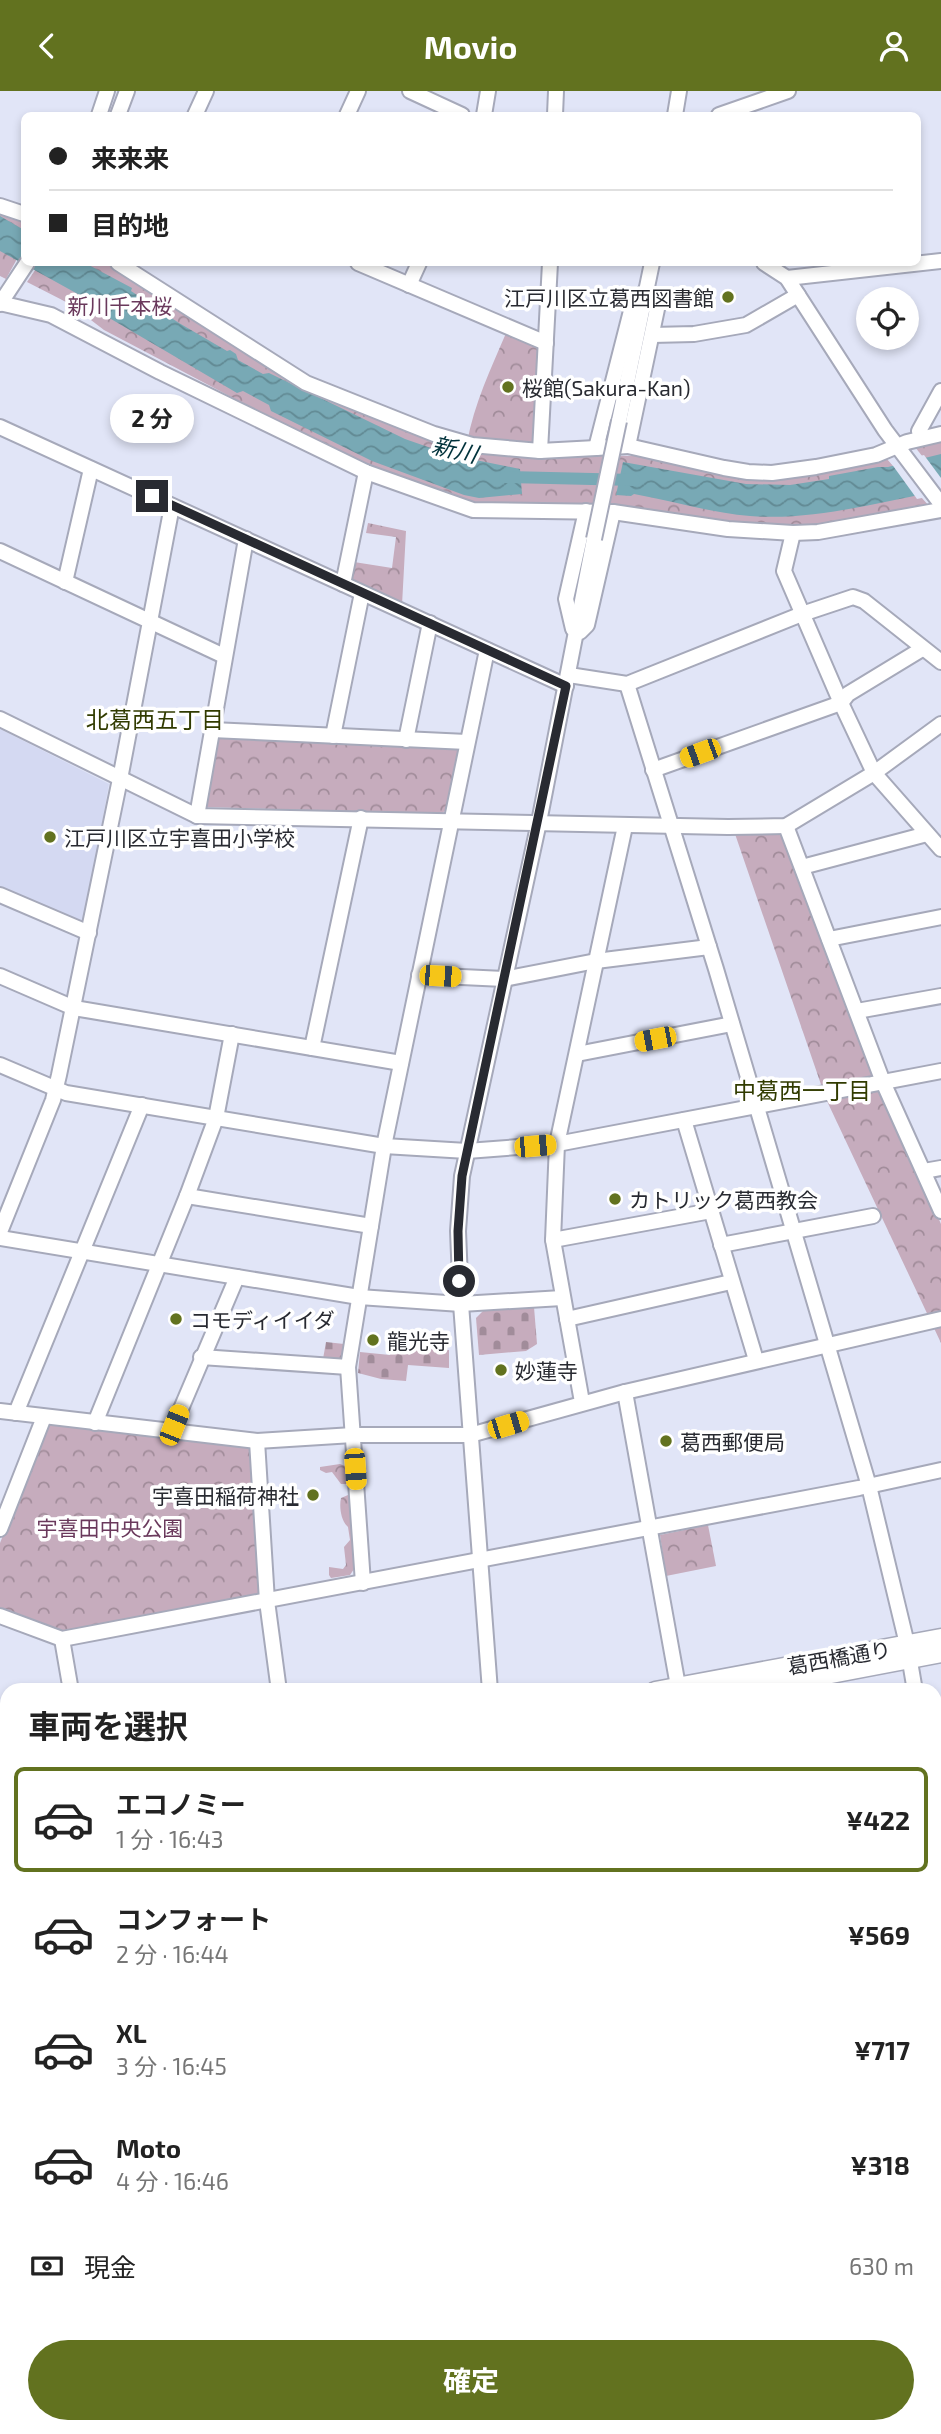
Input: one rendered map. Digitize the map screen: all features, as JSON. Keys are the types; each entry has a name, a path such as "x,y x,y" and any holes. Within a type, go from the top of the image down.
{"main road":[{"name":"葛西橋通り","path":"775,1683 908,1651 941,1638"},
{"name":"葛西橋通り","path":"698,1683 908,1651 941,1653"}],"street":[{"path":"100,112 107,91"},
{"path":"119,112 127,91"},
{"path":"196,112 206,91"},
{"path":"348,112 358,91"},
{"path":"410,91 456,112"},
{"path":"484,112 488,91"},
{"path":"555,112 556,91"},
{"path":"676,112 679,91"},
{"path":"728,112 788,91"},
{"path":"0,206 21,213"},
{"path":"921,263 941,261"},
{"path":"123,266 306,383 461,443 540,450 628,446 724,468 772,473 900,450 921,438 941,434"},
{"path":"365,266 546,343"},
{"path":"409,285 418,266"},
{"path":"540,450 550,266"},
{"path":"489,1683 460,1304 458,1231 462,1176 539,822 594,539 651,266"},
{"path":"22,269 0,304 51,315 181,383 366,473 473,510 613,512 728,529 793,533 818,532 941,506 858,390 787,278 769,266"},
{"path":"787,278 896,266"},
{"path":"596,448 632,307 647,289"},
{"path":"628,446 657,309 647,289"},
{"path":"652,335 694,334 746,325 798,295"},
{"path":"921,438 919,431 941,391"},
{"path":"0,427 487,650 567,681 627,684 802,614 853,597 864,601 941,662"},
{"path":"65,582 91,469"},
{"path":"343,584 366,473"},
{"path":"0,1232 56,1090 120,779 172,506"},
{"path":"575,638 566,599 586,511"},
{"path":"575,638 587,625 613,512"},
{"path":"793,533 784,571 841,703 874,773 941,849"},
{"path":"197,816 246,540"},
{"path":"0,551 224,656"},
{"path":"333,736 362,593"},
{"path":"406,740 429,624"},
{"path":"653,770 841,703 848,694 922,649"},
{"path":"363,1583 348,1367 384,1146 487,650"},
{"path":"627,684 709,947 869,1486 914,1683"},
{"path":"0,719 197,816 625,826 786,826 874,773 941,724"},
{"path":"212,730 467,742"},
{"path":"312,1048 361,818"},
{"path":"582,1402 552,1240 557,1144 625,826"},
{"path":"786,826 883,1082 941,1211"},
{"path":"802,867 927,834"},
{"path":"0,895 89,933"},
{"path":"830,939 941,917"},
{"path":"419,975 504,979 596,961 709,947"},
{"path":"0,976 74,1008 401,1063"},
{"path":"856,1011 941,996"},
{"path":"577,1054 732,1024"},
{"path":"95,1423 216,1118 232,1034"},
{"path":"0,1065 56,1090 384,1146 467,1151 557,1144 941,1071"},
{"path":"16,1413 142,1105"},
{"path":"684,1120 756,1360"},
{"path":"924,1171 941,1168"},
{"path":"187,1196 371,1226"},
{"path":"552,1240 710,1211"},
{"path":"721,1245 873,1216"},
{"path":"0,1238 160,1262 359,1297 460,1304 562,1298"},
{"path":"172,1430 237,1277"},
{"path":"567,1319 731,1282"},
{"path":"0,1411 257,1441 353,1435 471,1435 625,1391 941,1319"},
{"path":"201,1357 348,1367"},
{"path":"625,1391 677,1683"},
{"path":"0,1529 44,1417"},
{"path":"257,1441 267,1601 278,1683"},
{"path":"0,1616 62,1640 941,1470"},
{"path":"62,1640 70,1683"}],"shaded area":[{"name":"江戸川区立宇喜田小学校","path":"0,729 109,784 84,922 78,925 0,891"}],"green space":[{"name":"新川千本桜","path":"0,209 21,218 21,252 6,279 0,276"},
{"name":"新川千本桜","path":"38,266 112,266 306,386 450,448 487,454 640,456 758,480 886,458 930,507 792,529 472,507 366,468 104,330 70,304 27,282"},
{"path":"507,331 541,348 538,448 467,443 489,372"},
{"path":"941,436 941,480 915,447"},
{"path":"368,523 406,531 402,605 349,580 354,562 392,568 396,537 366,533"},
{"path":"222,735 458,748 460,751 447,810 440,814 204,807 216,738"},
{"path":"734,831 776,832 786,840 881,1091 941,1224 941,1343 826,1099"},
{"path":"534,1307 537,1344 526,1351 479,1355 476,1318 483,1311"},
{"path":"326,1342 344,1344 343,1358 339,1361 323,1359"},
{"path":"411,1348 449,1350 449,1368 408,1365 406,1381 381,1379 358,1373 360,1352 390,1355 391,1350 410,1352"},
{"name":"宇喜田中央公園","path":"47,1423 253,1448 262,1597 61,1634 0,1612 0,1543"},
{"path":"340,1464 348,1467 350,1482 347,1484 341,1484 332,1472 320,1470 320,1467"},
{"path":"348,1495 354,1569 350,1575 331,1578 329,1567 343,1569 346,1565 344,1547 350,1540 340,1505 341,1498"},
{"path":"708,1525 716,1566 666,1576 660,1535"}],"water":[{"path":"0,216 21,228 21,263 0,251"},
{"path":"27,266 91,266 132,288 131,291 179,323 227,351 230,350 236,354 238,360 263,374 269,373 405,439 451,455 520,469 522,494 479,498 464,495 372,461 271,411 269,405 243,391 237,393 111,319 85,298"},
{"path":"941,454 941,491 822,513 750,516 706,510 634,494 616,495 623,462 746,484 790,485"}],"pier":[{"path":"924,455 941,478 941,494 917,499 891,463"}],"waterway":[{"name":"新川","path":"505,477 634,480"}],"place":[{"name":"江戸川区立葛西図書館","path":"728,297"},
{"name":"桜館(Sakura-Kan)","path":"508,387"},
{"name":"江戸川区立宇喜田小学校","path":"50,837"},
{"name":"カトリック葛西教会","path":"615,1199"},
{"name":"コモディイイダ","path":"176,1319"},
{"name":"龍光寺","path":"373,1340"},
{"name":"妙蓮寺","path":"501,1370"},
{"name":"葛西郵便局","path":"666,1441"},
{"name":"宇喜田稲荷神社","path":"313,1495"}],"district":[{"name":"北葛西五丁目","path":"155,719"},
{"name":"中葛西一丁目","path":"802,1090"}],"route":[{"path":"152,496 566,686 462,1176 458,1231 459,1281"}]}
